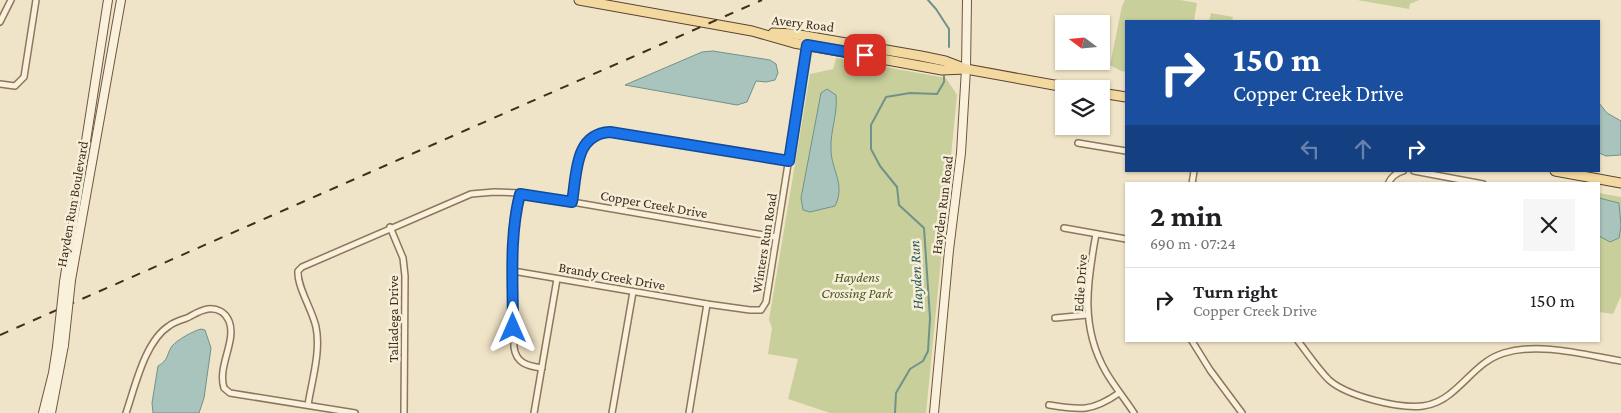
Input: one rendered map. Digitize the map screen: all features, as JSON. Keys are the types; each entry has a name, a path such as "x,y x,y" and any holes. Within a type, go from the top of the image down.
{"main road":[{"name":"Hayden Run Boulevard","path":"51,413 58,385 68,281 108,0"},
{"name":"Hayden Run Boulevard","path":"68,281 121,0"},
{"name":"Avery Road","path":"583,0 752,31 807,45 942,70 966,69"},
{"name":"Hayden Run Road","path":"934,413 948,259 961,153 966,69 967,0"},
{"name":"Avery Road","path":"752,31 794,34 921,56 945,61 966,69 1055,85"},
{"path":"1110,95 1125,98"},
{"path":"1560,172 1621,183"},
{"name":"Hayden Run Boulevard","path":"43,413 61,346"}],"street":[{"path":"0,22 11,0"},
{"path":"0,84 15,86 24,77 36,0"},
{"name":"Winters Run Road","path":"707,304 760,310 766,302 807,45"},
{"path":"572,202 581,152 588,139 602,132 789,161"},
{"path":"1078,144 1125,151"},
{"path":"1389,182 1398,172"},
{"path":"1419,172 1472,182"},
{"name":"Copper Creek Drive","path":"308,405 318,347 312,313 297,277 298,271 302,267 390,227 471,194 494,192 520,194 776,237"},
{"path":"520,194 513,230 515,354 518,360 524,364 542,368"},
{"name":"Talladega Drive","path":"390,227 403,258 405,276 404,413"},
{"path":"1064,228 1125,239"},
{"name":"Edie Drive","path":"1096,234 1089,275 1087,315 1098,356 1134,413"},
{"name":"Brandy Creek Drive","path":"513,271 707,304"},
{"path":"534,413 557,279"},
{"path":"612,413 633,292"},
{"path":"689,413 707,304"},
{"path":"126,413 148,353 156,338 169,326 205,309 215,309 224,313 229,322 230,335 222,373 224,388 230,393 355,413"},
{"path":"1055,318 1087,315"},
{"path":"1193,342 1210,370 1242,413"},
{"path":"1299,342 1329,380 1350,393 1372,400 1414,407 1424,406 1451,394 1477,368 1502,353 1526,348 1542,348 1621,361"},
{"path":"1049,405 1081,409 1092,408 1103,404 1120,393"}],"green space":[{"path":"1125,0 1180,0 1197,3 1194,20 1125,20 1125,72 1110,65 1122,6"},
{"path":"1357,0 1419,0 1410,4 1409,9"},
{"path":"1211,13 1233,17 1232,20 1209,20"},
{"name":"Haydens Crossing Park","path":"836,58 946,78 957,95 926,413 830,413 788,399 798,359 768,354 772,328 769,320 810,74 833,69"},
{"path":"1600,193 1621,197 1621,296 1613,314 1600,312"}],"water":[{"path":"713,51 770,60 776,64 778,73 775,80 766,82 756,81 747,102 737,105 625,85 702,52"},
{"path":"827,89 836,95 831,149 839,191 835,206 810,212 803,210 801,198 821,93"},
{"path":"1600,104 1607,113 1621,121 1621,155 1606,156 1600,153"},
{"path":"1600,198 1619,203 1621,226 1619,238 1610,242 1600,237"},
{"path":"201,329 205,330 211,348 204,398 199,413 153,413 152,403 158,366 166,359 174,344 185,336"}],"waterway":[{"name":"Hayden Run","path":"928,0 949,29 949,47"},
{"name":"Hayden Run","path":"895,413 896,393 910,369 923,361 928,351 930,318 924,228 899,205 897,187 880,166 871,149 871,125 886,97 910,93 937,94 944,82 944,76"}],"railway":[{"path":"0,335 762,0"}],"route":[{"path":"513,328 513,230 520,194 572,202 581,152 588,139 602,132 610,132 789,161 807,45 865,55"}]}
